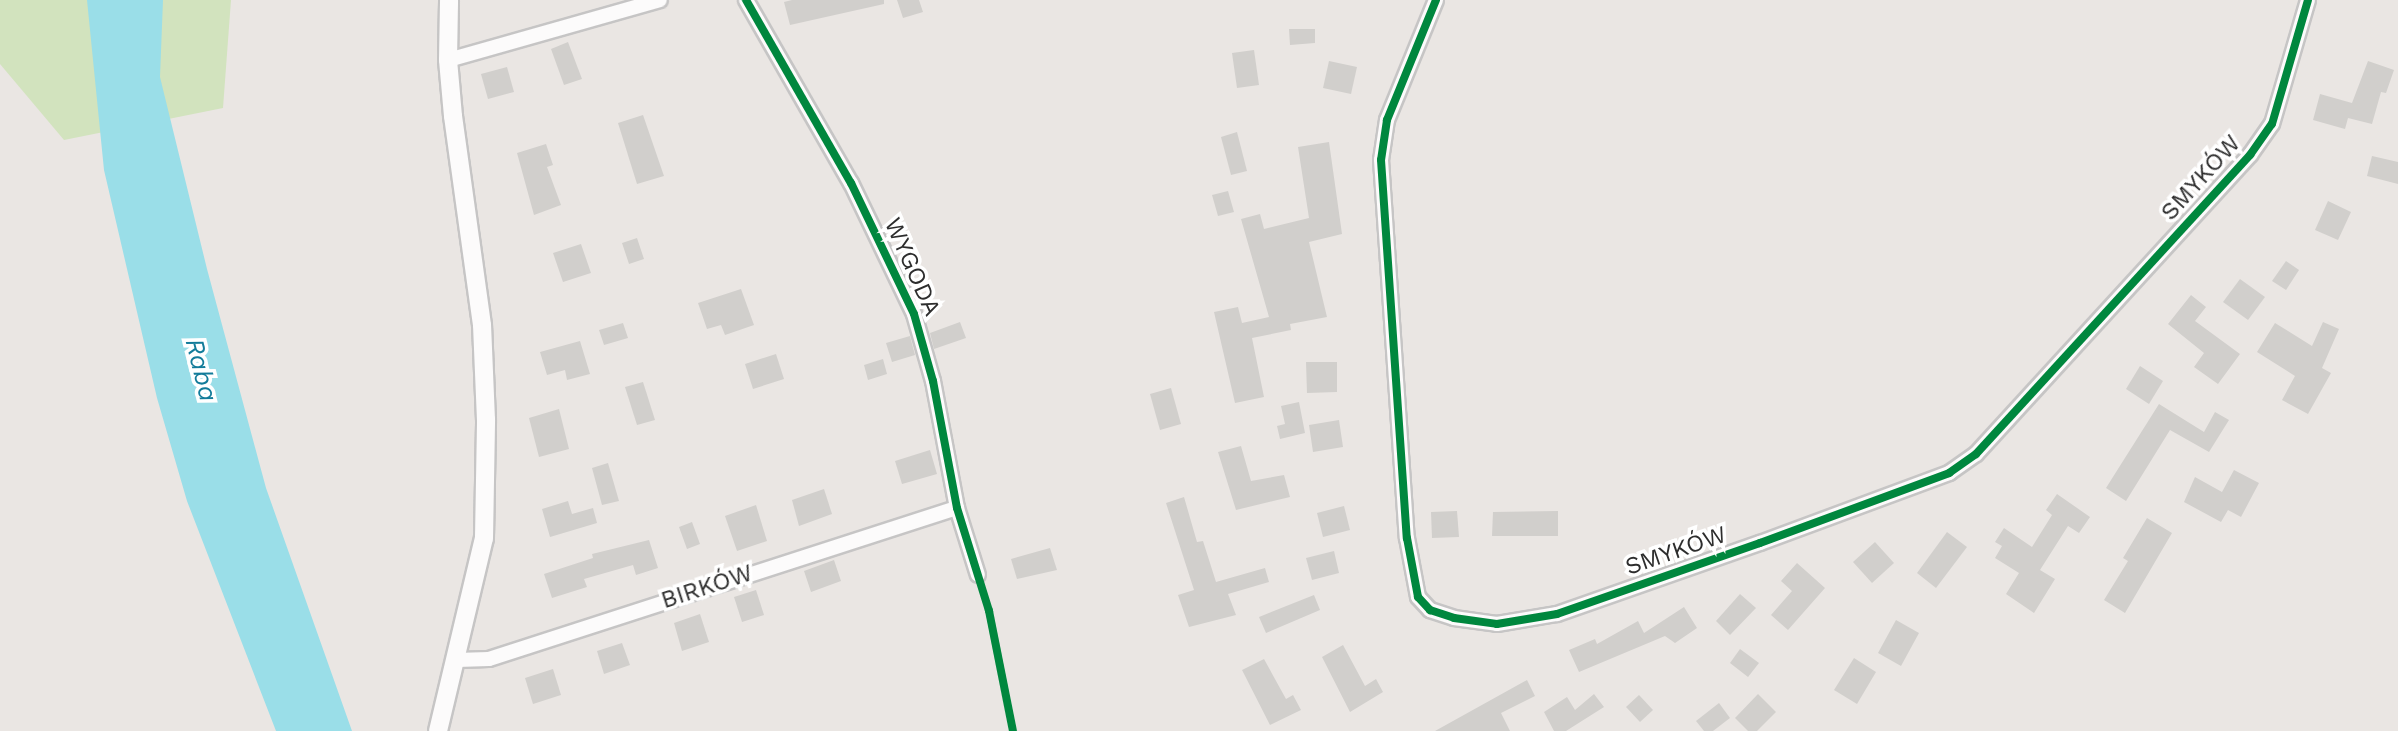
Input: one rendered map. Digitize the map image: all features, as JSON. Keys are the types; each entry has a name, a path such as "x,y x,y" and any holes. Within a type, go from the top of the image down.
{"street":[{"path":"438,731 484,538 486,420 482,325 448,60 449,0"},
{"path":"448,60 660,0"},
{"name":"WYGODA","path":"746,0 851,183 914,314 933,381 957,508 978,575"},
{"name":"SMYKÓW","path":"1436,0 1387,120 1381,160 1407,538 1418,597 1430,610 1454,618 1497,624 1557,614 1702,563 1949,473 1976,454 2250,155 2272,124 2308,0"},
{"name":"BIRKÓW","path":"457,660 489,659 957,508"}],"green space":[{"path":"0,0 231,0 223,108 64,140 0,64"}],"water":[{"name":"Raba","path":"87,0 163,0 160,77 207,269 266,488 352,731 276,731 187,501 157,398 104,170"}],"building":[{"path":"884,0 884,4 790,25 784,2"},
{"path":"897,0 919,0 923,12 903,18"},
{"path":"1289,29 1315,29 1315,43 1290,45"},
{"path":"568,42 582,79 564,85 551,49"},
{"path":"1254,50 1259,85 1237,88 1232,53"},
{"path":"1329,61 1357,67 1351,94 1323,88"},
{"path":"2368,61 2394,70 2386,93 2381,92 2372,124 2348,118 2345,129 2313,120 2320,94 2352,103"},
{"path":"507,67 514,92 488,99 481,74"},
{"path":"643,115 664,176 637,184 618,123"},
{"path":"1237,132 1247,171 1231,175 1221,137"},
{"path":"1329,142 1342,234 1309,242 1327,317 1290,324 1291,330 1252,338 1264,397 1235,403 1214,312 1238,307 1242,323 1269,317 1241,219 1260,214 1264,229 1309,218 1298,147"},
{"path":"546,144 553,165 547,167 561,205 534,215 517,153"},
{"path":"2372,156 2398,162 2398,184 2367,176"},
{"path":"1228,191 1234,212 1218,216 1212,195"},
{"path":"2328,201 2351,212 2338,240 2315,230"},
{"path":"637,238 644,259 629,264 622,243"},
{"path":"581,244 591,273 563,282 553,253"},
{"path":"2286,261 2299,270 2286,290 2272,281"},
{"path":"2240,279 2265,297 2248,320 2223,302"},
{"path":"741,289 754,325 725,335 721,325 707,329 698,303"},
{"path":"2191,295 2206,307 2195,321 2240,354 2218,384 2194,367 2204,353 2168,324"},
{"path":"960,322 966,338 934,349 930,333"},
{"path":"2323,322 2339,329 2322,368 2331,373 2308,414 2282,400 2295,376 2257,352 2275,323 2312,346"},
{"path":"623,323 628,338 604,345 599,330"},
{"path":"910,336 915,355 892,362 886,343"},
{"path":"580,341 590,374 567,380 565,370 547,375 540,352"},
{"path":"776,354 784,379 753,389 745,364"},
{"path":"883,359 887,374 868,380 864,365"},
{"path":"1306,362 1337,362 1337,392 1307,393"},
{"path":"2140,366 2163,381 2149,404 2126,389"},
{"path":"643,382 655,420 637,425 625,387"},
{"path":"1171,388 1181,424 1160,430 1150,394"},
{"path":"1299,402 1305,433 1280,439 1277,426 1285,424 1281,406"},
{"path":"2159,404 2204,432 2215,412 2229,420 2209,452 2170,430 2126,501 2106,488"},
{"path":"559,409 569,449 539,457 529,418"},
{"path":"1339,420 1343,447 1313,452 1309,425"},
{"path":"1241,446 1251,481 1284,475 1290,497 1236,510 1218,452"},
{"path":"930,450 937,474 902,484 895,461"},
{"path":"608,463 619,501 602,505 592,468"},
{"path":"2234,470 2259,483 2241,517 2228,510 2221,522 2184,502 2195,477 2222,492"},
{"path":"824,489 832,514 799,526 792,500"},
{"path":"2057,494 2090,517 2079,533 2068,526 2040,570 2055,579 2034,613 2006,594 2019,573 1995,558 2002,546 1995,542 2004,528 2032,547 2052,515 2046,510"},
{"path":"1184,497 1197,542 1203,541 1216,582 1265,568 1269,582 1228,594 1236,615 1189,627 1178,595 1194,590 1166,503"},
{"path":"568,501 572,514 593,508 597,523 550,537 542,509"},
{"path":"756,505 767,541 737,551 725,516"},
{"path":"1344,506 1350,530 1323,537 1317,513"},
{"path":"1457,511 1459,537 1432,538 1431,512"},
{"path":"1558,511 1558,536 1492,536 1493,512"},
{"path":"2147,518 2172,533 2125,613 2104,600 2128,561 2123,558"},
{"path":"692,522 700,544 687,549 679,527"},
{"path":"1947,532 1967,547 1936,588 1917,573"},
{"path":"649,540 658,568 636,575 633,565 584,579 587,587 552,598 544,574 593,558 592,554"},
{"path":"1875,542 1894,563 1872,583 1853,562"},
{"path":"1050,548 1057,570 1017,579 1011,559"},
{"path":"1334,551 1339,573 1312,580 1306,558"},
{"path":"834,560 841,581 811,592 804,571"},
{"path":"1797,563 1825,588 1788,630 1771,615 1792,591 1781,581"},
{"path":"756,590 764,615 742,622 734,597"},
{"path":"1740,594 1756,608 1730,635 1716,621"},
{"path":"1314,595 1320,610 1266,633 1259,617"},
{"path":"1684,607 1697,628 1675,643 1665,636 1579,672 1569,650 1595,639 1597,644 1638,621 1644,633"},
{"path":"700,614 709,642 682,651 674,623"},
{"path":"1896,620 1919,633 1901,666 1878,653"},
{"path":"622,643 630,665 604,674 597,651"},
{"path":"1343,645 1365,686 1376,679 1383,692 1350,712 1322,657"},
{"path":"1740,649 1759,663 1748,677 1730,663"},
{"path":"1854,658 1876,672 1857,704 1834,690"},
{"path":"1264,659 1286,699 1293,695 1301,710 1270,725 1242,670"},
{"path":"553,669 561,695 533,704 525,678"},
{"path":"1527,680 1535,696 1501,713 1510,731 1435,731"},
{"path":"1594,694 1604,707 1566,731 1554,731 1544,712 1567,697 1575,710"},
{"path":"1758,694 1776,712 1757,731 1748,731 1735,718"},
{"path":"1639,695 1653,710 1640,722 1626,707"},
{"path":"1719,703 1730,718 1713,731 1704,731 1696,721"}],"cycle path":[{"path":"746,0 851,183 914,314 933,381 957,508 989,611 1013,731"},
{"path":"1436,0 1387,120 1381,160 1407,538 1418,597 1430,610 1454,618 1497,624 1557,614 1760,543 1949,473 1976,454 2250,155 2272,124 2308,0"}]}
